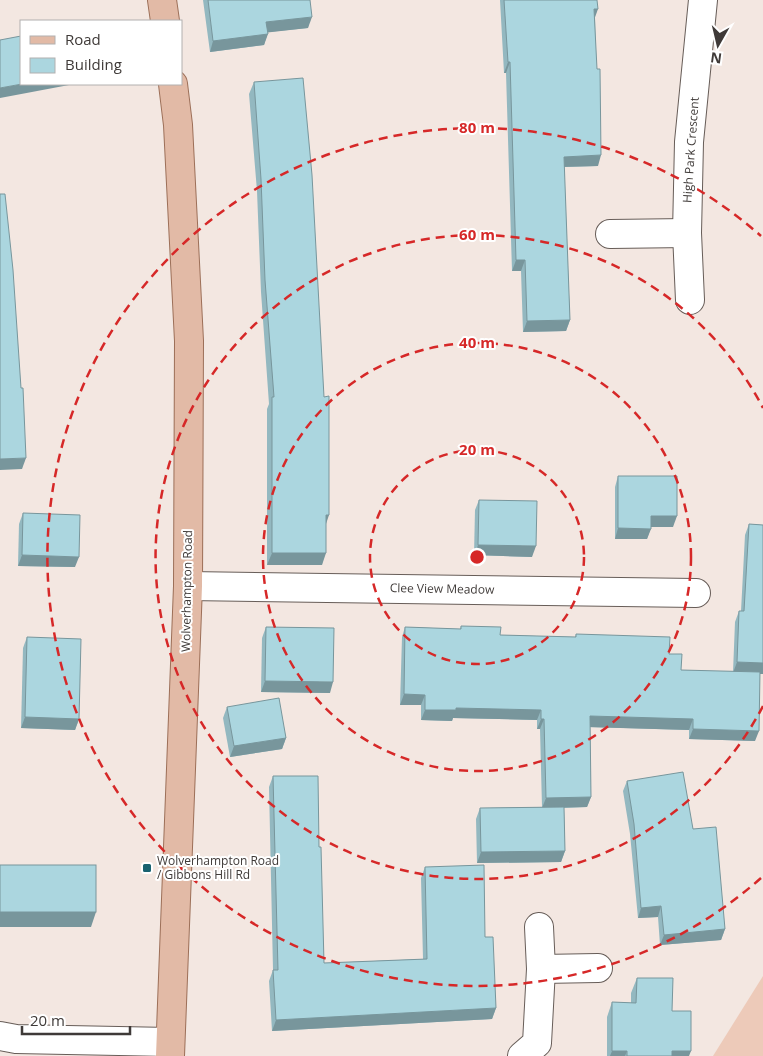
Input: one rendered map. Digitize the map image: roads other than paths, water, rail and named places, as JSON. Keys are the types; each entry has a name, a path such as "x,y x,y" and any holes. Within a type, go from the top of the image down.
{"main road":[{"path":"162,0 165,20"},
{"name":"Wolverhampton Road","path":"170,1049 188,586 189,341 178,125 173,85"}],"street":[{"name":"High Park Crescent","path":"690,300 687,233 689,142 703,0"},
{"path":"610,234 687,233"},
{"name":"Clee View Meadow","path":"188,586 696,592"},
{"path":"522,1056 537,1043 541,968 539,927"},
{"path":"541,968 598,968"},
{"path":"0,1036 16,1039 170,1049"}],"place":[{"name":"Wolverhampton Road / Gibbons Hill Rd","path":"147,868"}]}
